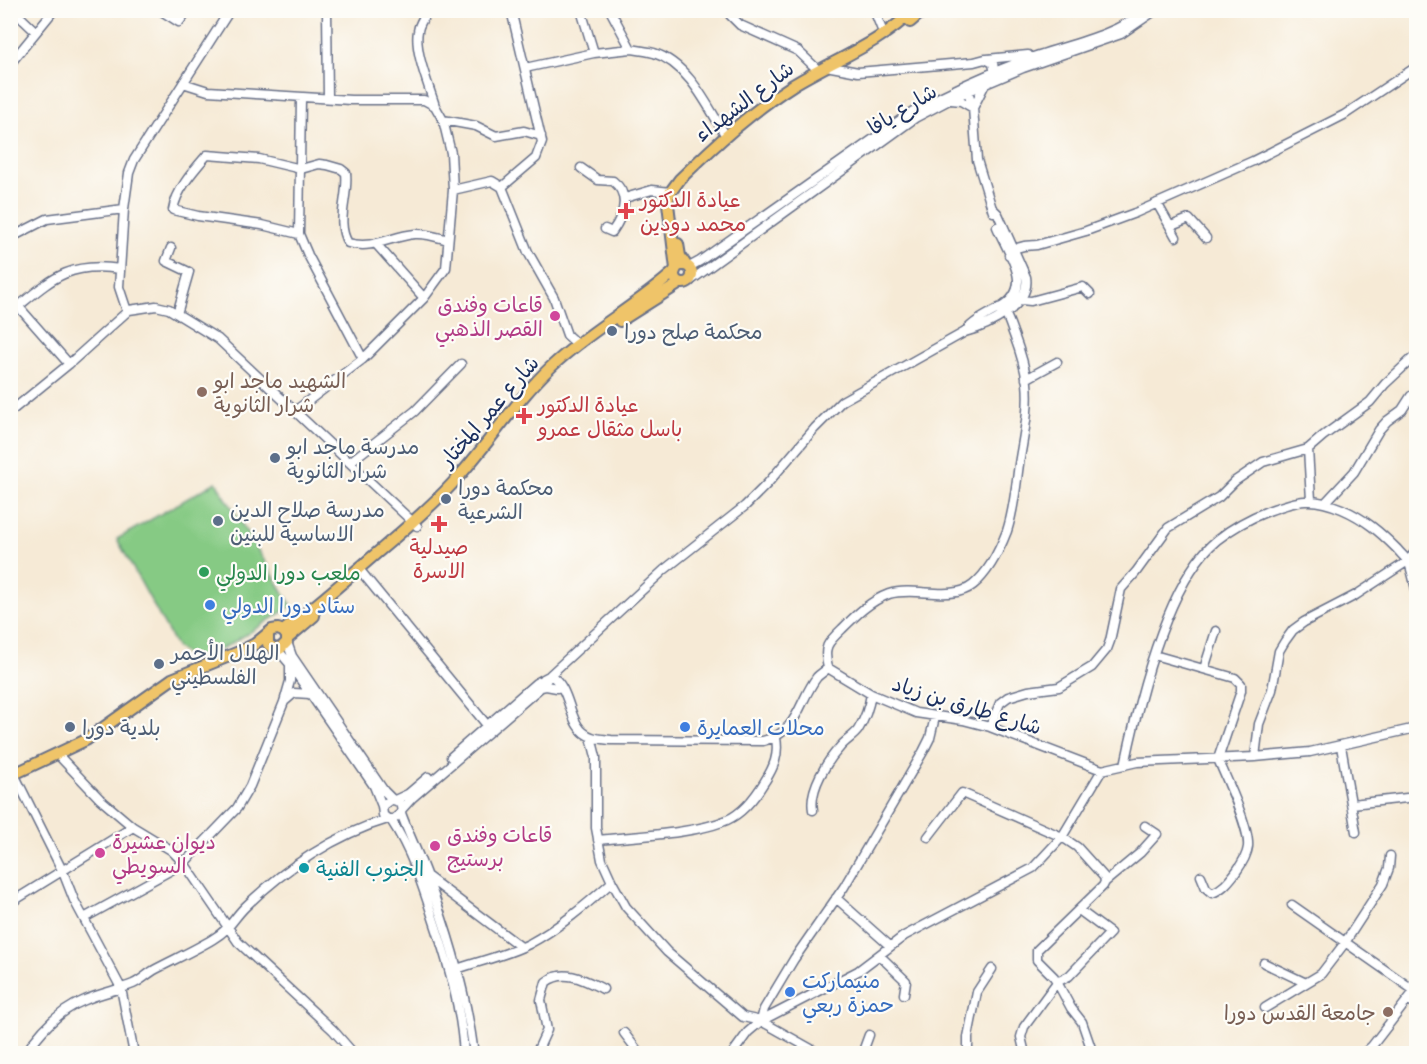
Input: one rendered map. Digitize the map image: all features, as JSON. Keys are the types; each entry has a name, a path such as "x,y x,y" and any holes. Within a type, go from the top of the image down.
{"main road":[{"name":"شارع الشهداء","path":"671,192 680,178 726,136 767,104 884,35 914,10"},
{"name":"شارع الشهداء","path":"682,268 674,213 680,188 769,108 826,68 884,43 924,10"},
{"path":"671,192 668,204 669,219 682,268 693,275 685,282 675,277 682,268"},
{"name":"شارع عمر المختار","path":"415,523 451,485 531,387 577,344 682,268"},
{"name":"شارع عمر المختار","path":"286,637 415,523 456,490 532,394 561,366 619,321 685,282"},
{"path":"274,629 286,637 283,647 274,648 180,682 85,748 32,771 12,775 86,740 172,678 239,652 274,629"},
{"path":"268,635 267,642 274,648"}],"street":[{"path":"13,10 36,32"},
{"path":"10,64 54,10"},
{"path":"160,10 179,22 188,10"},
{"path":"127,311 118,286 129,173 134,160 230,10"},
{"path":"327,10 328,98"},
{"path":"295,411 363,359 424,298 446,268 453,190 451,153 443,120 435,106 418,50 417,34 429,10"},
{"path":"502,187 536,158 540,151 541,136 512,10"},
{"path":"581,10 594,53"},
{"path":"610,10 631,49"},
{"path":"729,10 730,15 740,25 798,51 826,68 858,72 1046,53"},
{"path":"874,10 884,35"},
{"name":"شارع يافا","path":"682,268 700,261 913,111 936,98 991,78 1046,53 1117,28 1146,10"},
{"name":"شارع يافا","path":"991,78 1122,33 1156,10"},
{"path":"525,68 594,53 631,49 653,53 677,66 700,94 726,136"},
{"path":"973,108 991,78 993,63 986,59"},
{"path":"974,62 986,67 991,78"},
{"path":"1013,253 1024,246 1037,245 1086,231 1253,161 1344,115 1416,67"},
{"path":"183,83 208,91 301,98 424,100 435,106"},
{"path":"369,825 387,801 408,794 541,687 550,675 664,570 745,506 830,411 843,401 964,332 975,329 1021,300 1027,288 1027,282 998,214 992,208 977,160 969,87"},
{"name":"شارع يافا","path":"685,282 915,118 969,87"},
{"path":"301,98 299,234 363,359"},
{"path":"947,101 961,101 973,108"},
{"path":"443,120 476,126 496,136 524,131 541,136"},
{"path":"299,234 262,225 172,210 182,189 207,154 259,159 301,169 323,165 346,172 342,226 346,240 352,244 376,245 414,234 428,234 448,240"},
{"path":"580,168 596,179 613,182 622,190 625,198 619,223 612,232 605,229"},
{"path":"453,190 492,182 502,187 528,252 554,298 567,335 577,344"},
{"path":"625,198 652,190 671,192"},
{"path":"1157,203 1176,237"},
{"path":"10,238 47,219 124,209"},
{"path":"1171,226 1189,219 1206,237"},
{"path":"376,245 424,298"},
{"path":"171,248 166,261 189,272 177,315"},
{"path":"1002,312 1014,297 1020,282 1013,253"},
{"path":"10,313 62,273 85,267 100,266 120,269"},
{"path":"1021,300 1031,301 1083,287 1090,294"},
{"path":"18,306 69,364"},
{"path":"10,412 69,364 127,311 156,306 169,309 218,339 415,523"},
{"path":"550,675 566,699 578,727 591,737 611,740 764,741 776,738 786,730 798,714 817,678 828,668 824,654 828,645 862,609 876,600 903,591 960,592 974,584 985,572 1002,542 1011,515 1027,406 1026,379 1015,336 1002,312"},
{"path":"990,727 1000,703 1008,697 1028,691 1059,687 1092,667 1107,649 1121,589 1168,528 1219,497 1240,477 1266,461 1308,450 1370,402 1385,384 1416,356"},
{"path":"1026,379 1058,362"},
{"path":"350,462 415,411 460,364"},
{"path":"1326,502 1354,472 1387,420 1402,410 1411,396"},
{"path":"1308,450 1311,500"},
{"path":"1125,765 1143,687 1180,590 1202,555 1216,540 1249,519 1311,500 1326,502 1355,515 1377,529 1408,561 1416,589"},
{"path":"1255,757 1259,724 1272,690 1279,651 1293,630 1356,595 1408,561 1416,551"},
{"path":"361,572 489,728"},
{"path":"1204,669 1216,631"},
{"path":"286,637 292,656 384,791 399,803 427,877 454,971 464,1053"},
{"path":"274,648 290,665 374,786 383,815 389,819 402,837 423,884 454,971 469,1017 474,1053"},
{"path":"1154,655 1235,678 1241,684 1241,691 1218,759 1235,798 1248,846 1243,862 1230,881 1219,890 1212,893 1206,888 1201,876"},
{"path":"559,686 566,660"},
{"path":"84,918 184,863 237,808 250,786 284,702 290,681 290,665"},
{"name":"شارع طارق بن زياد","path":"828,668 871,694 916,713 963,720 990,727 1102,770"},
{"path":"25,1053 47,1026 64,1012 85,1000 136,983 153,970 194,950 229,928 244,908 279,878 316,852 369,825 397,818 412,798 536,683 550,675"},
{"path":"541,687 559,686"},
{"path":"284,702 294,693 310,694"},
{"path":"813,810 814,790 838,749 859,729 869,707 871,694"},
{"path":"761,1021 764,1009 794,959 836,898 923,752 930,738 935,717"},
{"path":"732,1053 748,1032 761,1021 843,979 904,936 1028,872 1062,837 1102,770 1158,760 1218,759 1310,752 1416,728"},
{"path":"591,737 596,757 595,817 602,860 626,907 667,952 743,1017 761,1021 820,1053"},
{"path":"598,840 684,830 727,820 750,802 770,774 778,750 776,738"},
{"path":"1341,746 1356,832"},
{"path":"61,758 100,799 133,827 171,850 184,863 238,942 333,1030 354,1053"},
{"path":"12,775 121,988 134,1053"},
{"path":"928,837 962,792 1062,837 1077,847 1104,876 1105,882"},
{"path":"1352,804 1416,797"},
{"path":"1093,1053 1082,1022 1071,1008 1054,977 1038,962 1036,952 1105,882 1140,853 1157,834 1144,826"},
{"path":"10,903 133,827"},
{"path":"1265,1008 1321,974 1344,944 1383,884 1389,868 1390,856"},
{"path":"427,877 521,947"},
{"path":"454,971 502,956 521,947 559,925 612,882"},
{"path":"836,898 891,946"},
{"path":"1292,905 1344,944 1416,990 1412,1003 1363,1053"},
{"path":"1025,1053 1022,1032 1057,982 1069,976 1110,933 1078,910"},
{"path":"879,955 906,981 904,994"},
{"path":"1264,963 1306,983"},
{"path":"968,1053 968,1037 978,992 992,969"},
{"path":"536,1053 547,1030 541,1000 546,982 561,975 570,976 603,989"},
{"path":"624,1033 640,1053"},
{"path":"862,1053 869,1035"}],"green space":[{"name":"ملعب دورا الدولي","path":"216,482 292,606 217,651 206,656 195,657 177,648 117,539"}],"place":[{"name":"عيادة الدكتور محمد دودين","path":"626,211"},
{"name":"قاعات وفندق القصر الذهبي","path":"555,316"},
{"name":"محكمة صلح دورا","path":"612,331"},
{"name":"الشهيد ماجد ابو شرار الثانوية","path":"202,392"},
{"name":"عيادة الدكتور باسل مثقال عمرو","path":"524,416"},
{"name":"مدرسة ماجد ابو شرار الثانوية","path":"275,458"},
{"name":"محكمة دورا الشرعية","path":"446,499"},
{"name":"مدرسة صلاح الدين الاساسية للبنين","path":"218,521"},
{"name":"صيدلية الاسرة","path":"439,524"},
{"name":"ملعب دورا الدولي","path":"204,572"},
{"name":"ستاد دورا الدولي","path":"210,605"},
{"name":"الهلال الأحمر الفلسطيني","path":"159,664"},
{"name":"بلدية دورا","path":"70,727"},
{"name":"محلات العمايرة","path":"685,727"},
{"name":"قاعات وفندق برستيج","path":"435,846"},
{"name":"ديوان عشيرة السويطي","path":"100,853"},
{"name":"الجنوب الفنية","path":"304,868"},
{"name":"منيماركت حمزة ربعي","path":"790,992"},
{"name":"جامعة القدس دورا","path":"1388,1012"}]}
